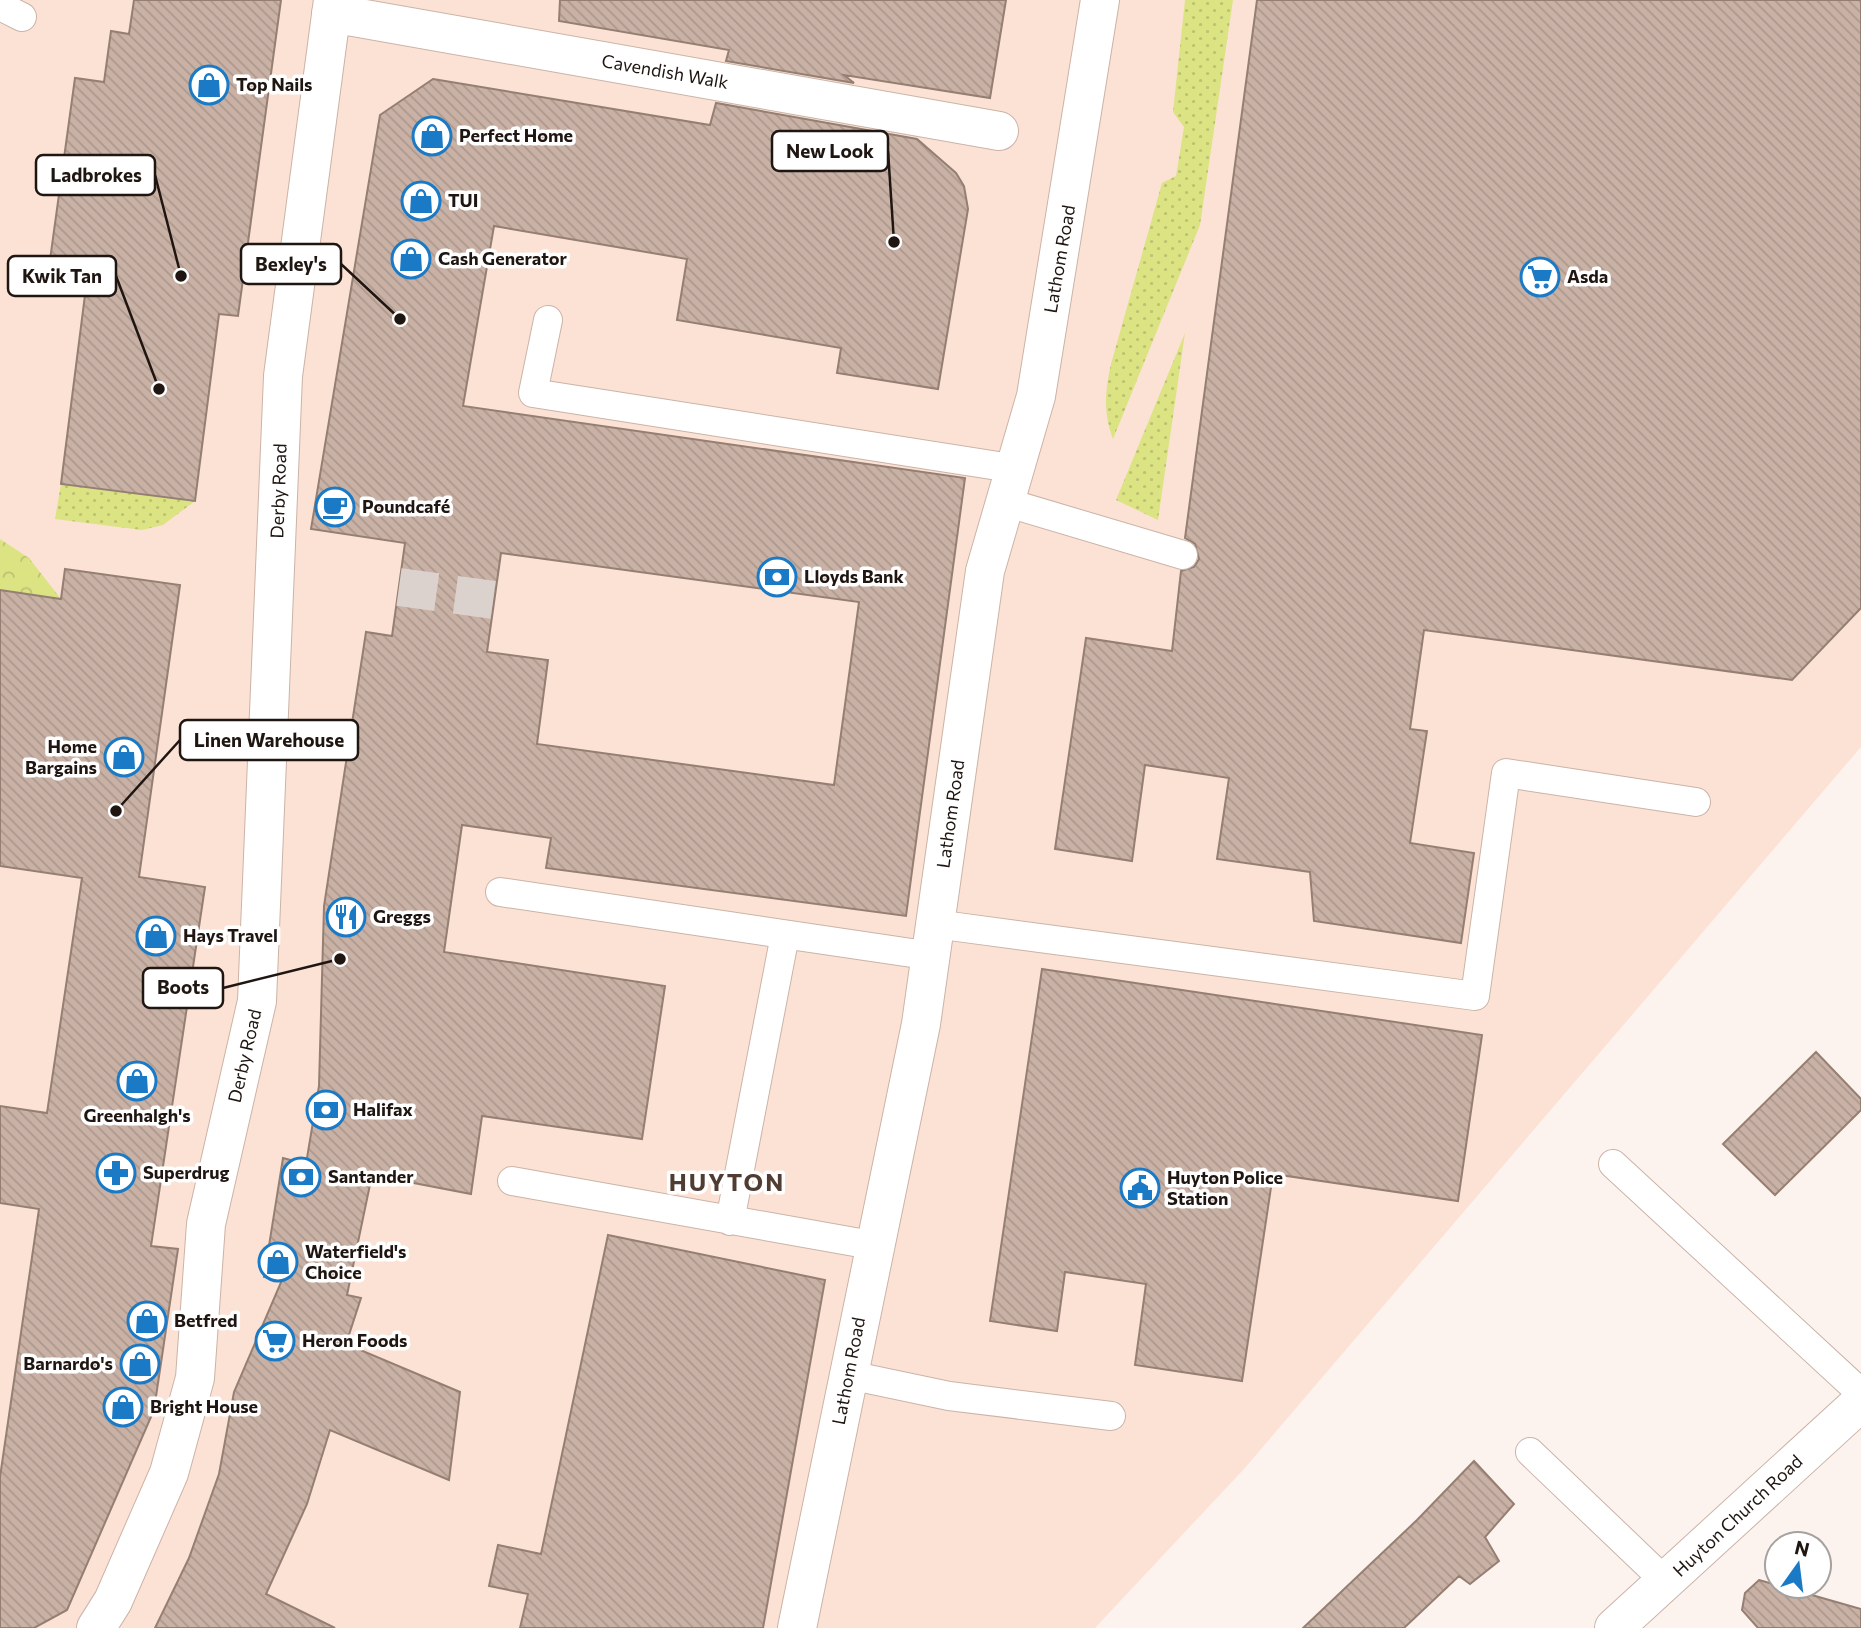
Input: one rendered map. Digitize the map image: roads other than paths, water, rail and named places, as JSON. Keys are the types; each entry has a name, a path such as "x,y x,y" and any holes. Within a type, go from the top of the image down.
{"street":[{"name":"Lathom Road","path":"797,1628 877,1245 934,939 985,571 1036,396 1100,0"},
{"name":"Cavendish Walk","path":"283,376 332,6 999,131"},
{"name":"Derby Road","path":"96,1628 113,1601 169,1473 195,1378 206,1224 257,1001 283,376"},
{"name":"Huyton Church Road","path":"1614,1628 1861,1402"}],"lane":[{"path":"548,320 533,393 1011,486 1183,555"},
{"path":"500,892 785,935 934,939 1475,996 1506,773 1696,803"},
{"path":"730,1222 785,935"},
{"path":"1613,1164 1861,1393"},
{"path":"512,1181 730,1222 877,1245"},
{"path":"849,1375 950,1396 1111,1416"},
{"path":"1530,1452 1666,1582"}],"tunnel":[{"path":"399,587 494,600"}],"place":[{"name":"Top Nails","path":"209,85"},
{"name":"Perfect Home","path":"432,136"},
{"name":"TUI","path":"421,201"},
{"name":"New Look","path":"894,242"},
{"name":"Cash Generator","path":"411,259"},
{"name":"Ladbrokes","path":"181,276"},
{"name":"Asda","path":"1540,277"},
{"name":"Bexley's","path":"400,319"},
{"name":"Kwik Tan","path":"159,389"},
{"name":"Poundcafé","path":"335,507"},
{"name":"Lloyds Bank","path":"777,577"},
{"name":"Home Bargains","path":"124,757"},
{"name":"Linen Warehouse","path":"116,811"},
{"name":"Greggs","path":"346,917"},
{"name":"Hays Travel","path":"156,936"},
{"name":"Boots","path":"340,959"},
{"name":"Greenhalgh's","path":"137,1081"},
{"name":"Halifax","path":"326,1110"},
{"name":"Superdrug","path":"116,1173"},
{"name":"Santander","path":"301,1177"},
{"name":"Huyton Police Station","path":"1140,1188"},
{"name":"Waterfield's Choice","path":"278,1262"},
{"name":"Betfred","path":"147,1321"},
{"name":"Heron Foods","path":"275,1341"},
{"name":"Barnardo's","path":"140,1364"},
{"name":"Bright House","path":"123,1407"}],"district":[{"name":"HUYTON","path":"727,1183"}]}
